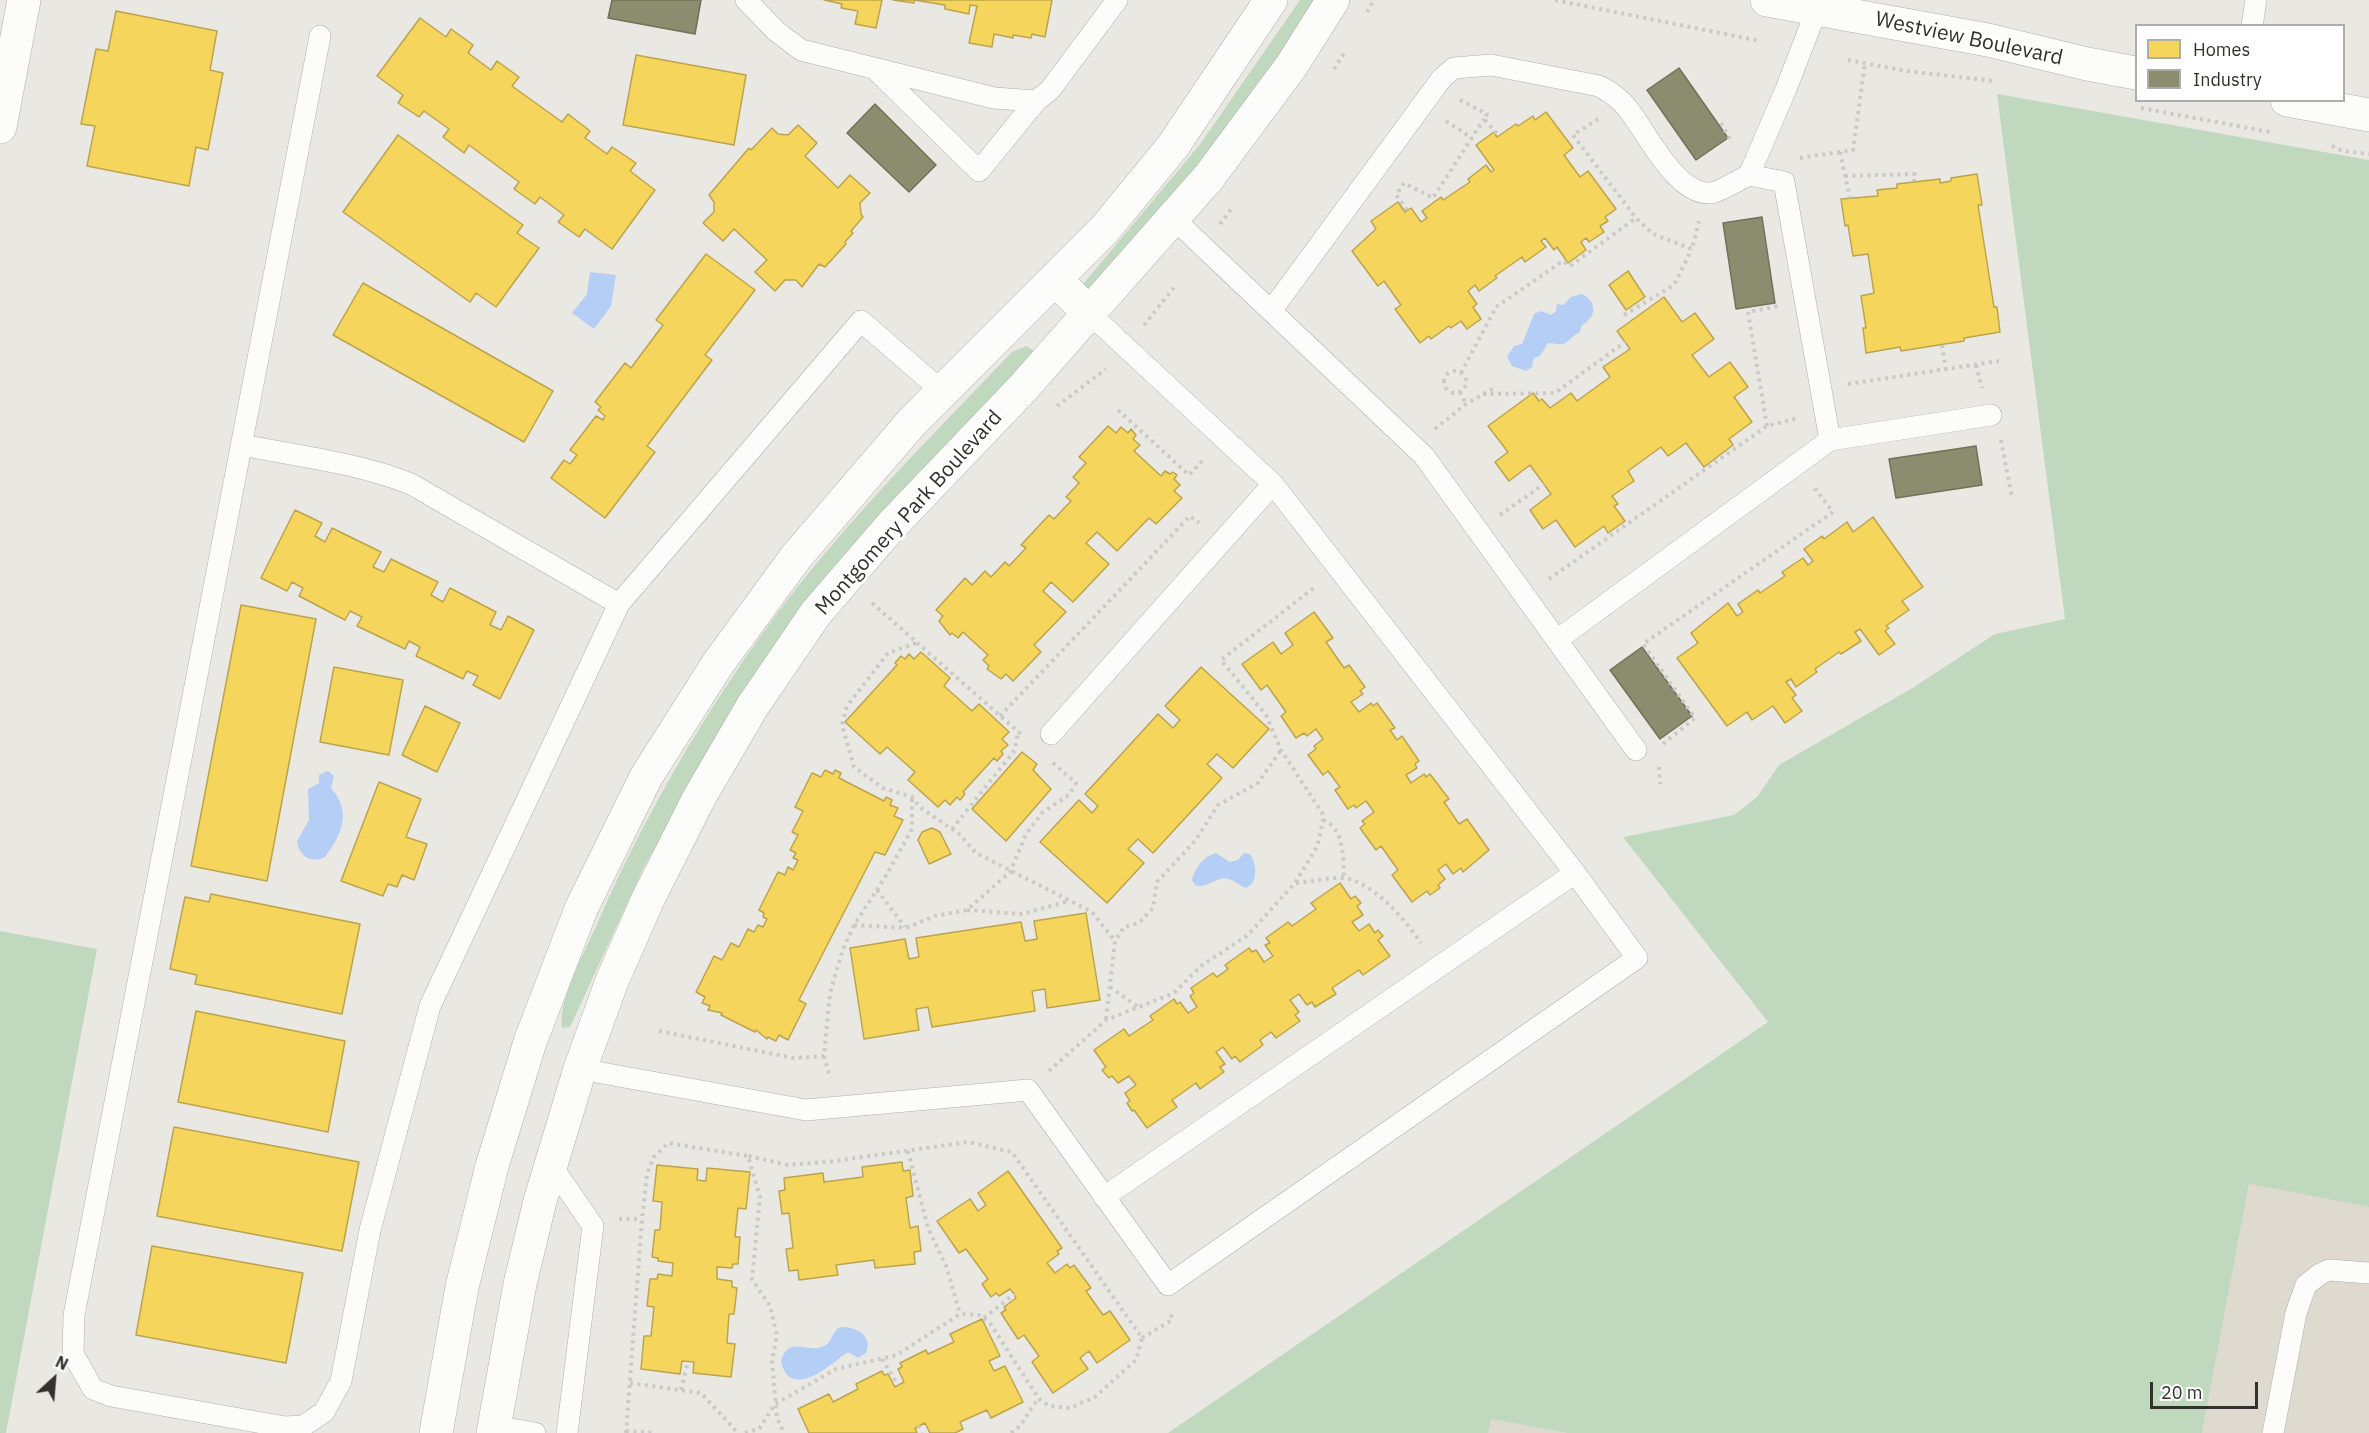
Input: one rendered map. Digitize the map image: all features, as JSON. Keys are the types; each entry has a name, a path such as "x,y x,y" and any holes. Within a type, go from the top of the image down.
{"street":[{"path":"0,128 24,0"},
{"path":"436,1433 462,1287 492,1166 531,1042 581,909 646,777 717,665 796,557 912,422 1105,229 1173,146 1271,0"},
{"name":"Montgomery Park Boulevard","path":"494,1430 520,1284 551,1165 580,1069 612,981 648,899 699,798 752,707 824,604 892,525 1022,389 1209,177 1285,74 1333,0"},
{"name":"Westview Boulevard","path":"1767,0 1988,40 2087,64 2135,73"},
{"path":"2298,102 2369,115"},
{"path":"1055,279 1089,313"}],"lane":[{"path":"746,0 776,31 801,50 994,98 1036,101"},
{"path":"877,70 979,171 1036,101 1050,90 1117,0"},
{"path":"2252,24 2256,0"},
{"path":"1749,175 1817,9"},
{"path":"320,36 74,1315 73,1354 93,1389 111,1396 285,1427 303,1426 324,1412 341,1381 370,1230 430,1006 619,604 861,321 943,392"},
{"path":"1271,311 1442,78 1454,68 1491,65 1599,86 1613,93 1628,108 1671,172 1694,188 1711,193 1749,175 1784,182 1830,440"},
{"path":"1173,218 1424,456 1557,640 1647,749"},
{"path":"580,1069 806,1110 1028,1090 1168,1285 1637,958 1575,873 1273,484 1089,313"},
{"path":"1557,640 1830,440 1991,415"},
{"path":"242,445 362,469 411,484 619,604"},
{"path":"1051,734 1273,484"},
{"path":"1104,1197 1575,873"},
{"path":"551,1165 593,1226 567,1433"},
{"path":"2273,1433 2296,1313 2306,1285 2329,1270 2369,1273"},
{"path":"494,1430 535,1433"}],"path":[{"path":"1556,0 1761,41"},
{"path":"1794,159 1853,150 1865,63"},
{"path":"1407,210 1396,195 1404,183 1433,198 1487,114 1457,98 1467,96"},
{"path":"1593,109 1599,118 1573,135 1636,218 1653,234 1692,249"},
{"path":"1484,119 1499,136"},
{"path":"1840,152 1850,198"},
{"path":"1845,176 1915,174 1914,181"},
{"path":"1624,315 1674,285 1692,249 1700,215"},
{"path":"1461,373 1496,307 1563,261 1570,266 1636,218"},
{"path":"1142,328 1176,285"},
{"path":"1767,426 1748,312 1805,301"},
{"path":"1483,394 1554,393 1625,342"},
{"path":"1942,345 1946,370"},
{"path":"1821,387 1999,361"},
{"path":"1051,411 1113,364"},
{"path":"1452,372 1461,373 1466,379 1466,387 1460,392 1454,394 1446,390 1444,382 1446,375 1452,372"},
{"path":"1413,446 1466,404 1496,387"},
{"path":"1460,392 1466,404"},
{"path":"1118,410 1189,475 1210,453"},
{"path":"1525,596 1767,426 1825,412"},
{"path":"1647,749 1695,718 1643,644 1833,512 1796,464"},
{"path":"1478,530 1544,484"},
{"path":"1000,716 1190,516 1203,527"},
{"path":"1028,1090 1106,1020 1174,993 1202,966 1248,935 1295,883 1317,847 1324,816 1281,750 1266,715 1221,660 1312,590 1335,564"},
{"path":"865,612 880,594"},
{"path":"872,603 1025,738"},
{"path":"916,643 888,653 847,706 842,725 854,767 883,788 912,797 920,807 959,834 976,853 1092,912 1115,941"},
{"path":"952,829 1015,750 1018,732"},
{"path":"1106,1020 1115,941 1124,927 1139,922 1153,908 1157,882 1195,841 1218,805 1258,783 1281,750"},
{"path":"967,910 1010,872 1026,834 1043,812 1070,795 1076,783 1046,757"},
{"path":"1658,757 1660,784"},
{"path":"659,1031 794,1058 824,1056 830,993 842,952 854,925 912,829 912,797"},
{"path":"1323,820 1328,822 1341,841 1344,878"},
{"path":"1295,883 1344,878 1370,887 1411,930 1438,968"},
{"path":"877,890 906,928"},
{"path":"854,925 906,928 935,916 967,910 1023,914 1070,901"},
{"path":"1110,987 1137,1007"},
{"path":"655,1433 626,1432 647,1174 654,1157 668,1143 788,1165 968,1142 1012,1152 1142,1338 1136,1360 1095,1396 1070,1408 1049,1406 1040,1399 990,1323 980,1315 960,1314 897,1355 836,1369 775,1404 759,1429 745,1433"},
{"path":"908,1151 928,1228 947,1268 960,1314"},
{"path":"748,1156 760,1197 752,1279 770,1306 777,1335 772,1361 775,1404 777,1418 784,1433"},
{"path":"984,1318 1014,1294"},
{"path":"882,1359 898,1384"},
{"path":"681,1390 688,1361"},
{"path":"630,1383 701,1393 738,1433"},
{"path":"1011,1433 1027,1418 1034,1404 1040,1399"},
{"path":"918,1426 922,1433"}],"shaded area":[{"path":"2249,1184 2369,1207 2369,1433 2202,1433"},
{"path":"1491,1419 1567,1433 1488,1433"}],"green space":[{"path":"1300,0 1322,0 1217,149 1082,296 1079,289 1201,143"},
{"path":"1997,94 2369,160 2369,1207 2249,1184 2202,1433 1567,1433 1491,1419 1488,1433 1168,1433 1768,1022 1623,837 1734,815 1757,797 1779,765 1914,687 1995,634 2065,619"},
{"path":"1026,346 1033,350 1027,366 716,741 644,867 570,1027 562,1028 564,1002 568,988 616,882 677,766 723,691 800,583 858,515 1012,352"},
{"path":"0,931 97,949 6,1433 0,1433"}],"water":[{"path":"590,272 616,275 611,306 594,329 572,313 587,294"},
{"path":"1582,294 1593,305 1593,314 1582,325 1580,332 1567,342 1548,343 1540,356 1534,358 1532,367 1526,371 1512,366 1507,357 1514,346 1522,344 1534,314 1541,311 1551,315 1556,311 1557,304 1563,305 1571,297"},
{"path":"328,771 334,776 331,788 341,806 342,823 336,840 325,857 315,860 306,857 300,851 297,841 309,820 308,789 319,783 319,775"},
{"path":"1216,853 1230,862 1238,860 1244,853 1250,854 1255,869 1252,884 1246,888 1230,880 1219,879 1203,886 1195,885 1192,880 1198,867 1204,859"},
{"path":"840,1327 852,1328 862,1333 868,1347 866,1353 858,1358 846,1353 821,1372 810,1377 792,1378 785,1373 781,1361 789,1348 820,1348 830,1341"}],"building: Homes":[{"path":"824,0 882,0 876,28 855,24 858,11 841,8 842,4"},
{"path":"893,0 914,0 914,3"},
{"path":"914,0 1052,0 1045,37 1032,34 1031,38 1013,35 1013,38 994,34 992,47 969,43 977,6 970,5 969,14 945,9 945,5"},
{"path":"116,11 217,31 210,70 223,73 208,150 196,147 189,186 87,166 95,126 81,124 96,49 108,51"},
{"path":"420,18 446,37 451,29 473,45 468,53 491,70 497,61 519,77 512,86 562,122 568,114 590,131 585,138 607,154 612,147 636,163 630,171 655,190 612,249 585,229 579,237 558,222 564,215 540,197 535,204 514,189 519,182 469,145 464,153 443,137 449,129 424,111 419,117 398,103 403,95 377,76"},
{"path":"636,55 746,75 734,145 623,125"},
{"path":"1546,112 1573,148 1564,155 1580,177 1588,171 1616,209 1605,217 1608,221 1600,226 1604,232 1589,242 1586,238 1581,242 1586,250 1568,263 1557,247 1554,250 1545,238 1541,241 1546,247 1525,262 1522,257 1495,276 1497,278 1479,291 1475,285 1468,291 1477,304 1473,307 1481,319 1467,329 1461,321 1451,328 1449,326 1431,339 1429,336 1420,343 1395,309 1401,305 1384,281 1378,286 1352,251 1376,229 1371,221 1398,202 1405,212 1411,208 1421,222 1427,218 1422,211 1441,197 1443,200 1470,182 1468,179 1486,165 1491,172 1494,170 1476,145 1494,132 1497,137 1516,124 1518,126 1533,116 1535,120"},
{"path":"798,125 817,143 805,156 838,188 850,175 870,193 860,203 863,217 851,231 853,233 845,242 846,244 825,267 819,264 802,287 796,280 785,280 775,291 755,272 767,260 734,229 723,241 703,223 714,212 714,202 709,195 749,148 751,150 772,128 778,134 788,135"},
{"path":"398,135 523,225 517,233 539,248 496,307 476,293 470,302 343,212"},
{"path":"1977,174 1982,205 1978,205 2000,332 1964,338 1964,341 1901,351 1900,347 1866,353 1863,328 1866,328 1861,296 1874,293 1868,254 1853,256 1841,199 1878,196 1877,190 1897,188 1897,184 1940,179 1940,183 1951,181 1951,178"},
{"path":"706,254 755,290 705,355 712,360 647,446 655,452 605,518 551,478 564,460 570,464 577,455 570,450 596,416 603,420 605,416 598,410 601,407 595,402 625,363 631,368 663,325 656,320"},
{"path":"1628,271 1645,297 1626,310 1609,285"},
{"path":"363,283 553,391 524,442 333,335"},
{"path":"1664,297 1682,322 1695,313 1714,339 1692,355 1709,377 1730,362 1748,387 1734,397 1752,422 1729,439 1733,445 1704,467 1686,443 1668,456 1661,447 1628,471 1634,481 1612,496 1618,504 1614,506 1625,521 1608,533 1604,526 1575,547 1556,520 1543,529 1530,510 1551,494 1530,465 1509,481 1495,462 1508,452 1488,426 1533,393 1539,401 1542,399 1550,408 1571,393 1577,401 1610,377 1603,367 1630,349 1617,331"},
{"path":"1108,426 1116,433 1121,427 1128,433 1131,429 1136,435 1133,439 1140,445 1134,451 1161,476 1165,471 1177,475 1174,479 1180,485 1174,491 1182,498 1156,524 1149,518 1117,551 1097,532 1086,543 1109,564 1073,602 1051,582 1043,591 1066,612 1034,645 1041,652 1013,681 1006,674 1001,679 987,669 989,666 983,660 988,655 963,632 958,638 952,633 950,635 939,621 943,616 936,610 965,578 972,585 985,571 991,577 1005,562 1009,566 1026,548 1021,545 1049,515 1054,519 1071,501 1066,497 1079,483 1073,477 1086,463 1079,457"},
{"path":"295,510 322,523 315,536 325,542 332,528 381,552 373,567 384,572 391,559 438,582 431,595 443,602 450,588 496,612 490,625 501,630 508,616 534,630 500,699 473,685 478,676 467,671 463,679 416,656 420,647 409,641 405,649 357,626 362,617 350,611 345,620 299,596 303,588 292,582 287,591 261,578"},
{"path":"1873,517 1923,587 1902,601 1909,610 1886,626 1889,628 1885,631 1895,644 1879,655 1860,629 1855,632 1861,641 1841,654 1839,652 1815,669 1817,672 1796,687 1791,679 1786,682 1796,695 1792,698 1802,711 1785,723 1773,706 1752,720 1747,712 1727,726 1677,658 1698,643 1691,633 1728,603 1737,616 1743,612 1738,604 1758,590 1760,593 1785,576 1782,572 1803,558 1808,565 1813,561 1804,549 1822,536 1824,539 1847,522 1853,532"},
{"path":"241,605 316,619 267,881 191,866"},
{"path":"1314,612 1333,638 1326,642 1344,668 1349,665 1365,687 1360,691 1363,694 1351,702 1359,712 1371,703 1373,706 1377,703 1395,728 1390,730 1397,740 1402,736 1419,761 1415,764 1417,768 1406,775 1411,783 1424,774 1426,777 1430,774 1449,799 1444,802 1459,824 1467,819 1489,850 1463,872 1461,868 1453,874 1446,864 1438,870 1445,879 1438,885 1440,888 1430,895 1427,891 1412,902 1392,875 1398,870 1381,846 1376,850 1360,828 1365,824 1362,821 1374,812 1366,801 1356,808 1354,805 1348,809 1335,790 1340,787 1328,771 1323,775 1308,755 1323,739 1316,729 1307,736 1304,733 1296,738 1281,716 1286,712 1267,685 1261,690 1242,664 1273,642 1281,654 1293,645 1285,633"},
{"path":"921,652 950,678 944,686 972,711 979,704 1009,732 1002,739 1008,745 1001,751 1003,754 997,761 994,758 963,792 965,794 960,800 957,797 950,805 945,800 938,807 908,780 915,772 887,747 880,754 845,722 897,665 895,663 901,656 905,659 909,654 914,659"},
{"path":"334,667 403,680 389,755 320,742"},
{"path":"1201,667 1269,729 1233,768 1217,754 1207,764 1222,778 1153,853 1138,839 1128,849 1144,863 1107,903 1040,842 1079,800 1092,813 1098,806 1085,794 1158,714 1173,728 1180,720 1165,706"},
{"path":"425,706 460,723 437,772 402,755"},
{"path":"1022,752 1037,764 1033,770 1051,789 1006,841 972,809"},
{"path":"825,770 833,774 835,770 841,773 839,778 884,801 886,797 892,800 890,805 898,808 894,816 903,820 885,855 875,852 799,1000 806,1004 788,1040 779,1035 776,1041 768,1037 767,1039 756,1030 755,1032 721,1015 722,1013 708,1010 710,1006 702,1003 705,997 696,992 714,956 722,960 731,943 739,947 748,929 754,932 758,925 763,927 767,919 759,910 778,872 785,875 788,867 793,870 798,860 793,858 796,853 790,850 798,835 792,832 803,811 795,807 812,773 821,777"},
{"path":"379,782 421,799 406,837 427,844 414,880 402,875 397,887 388,884 383,896 341,881"},
{"path":"932,828 940,832 951,854 929,864 918,840 922,832"},
{"path":"1340,883 1351,899 1355,896 1361,903 1357,906 1363,915 1352,922 1359,931 1369,924 1375,933 1378,930 1383,936 1378,940 1390,956 1363,975 1359,970 1332,988 1336,994 1315,1007 1312,1002 1307,1005 1299,994 1290,1000 1299,1012 1295,1015 1300,1021 1276,1038 1271,1032 1260,1040 1263,1045 1240,1062 1235,1056 1232,1059 1223,1047 1216,1052 1225,1064 1220,1067 1224,1072 1200,1089 1196,1083 1172,1100 1177,1107 1147,1128 1127,1103 1130,1101 1125,1093 1136,1085 1129,1076 1118,1083 1112,1076 1109,1078 1102,1070 1106,1067 1094,1050 1124,1029 1129,1036 1153,1020 1150,1016 1174,999 1177,1004 1180,1002 1188,1013 1197,1007 1190,996 1194,993 1191,988 1213,973 1217,977 1228,969 1225,965 1249,948 1252,952 1256,950 1264,962 1273,956 1265,945 1270,943 1266,938 1288,922 1292,926 1316,909 1311,903"},
{"path":"211,894 360,924 342,1014 195,984 197,975 170,969 185,897 209,902"},
{"path":"1086,913 1100,1000 1047,1008 1045,989 1032,991 1035,1011 932,1027 928,1007 916,1009 919,1030 864,1039 850,948 905,939 909,959 919,957 916,938 1021,922 1025,941 1037,939 1034,921"},
{"path":"196,1011 345,1041 328,1132 178,1102"},
{"path":"174,1127 359,1162 342,1251 157,1216"},
{"path":"902,1162 903,1171 910,1170 913,1196 906,1198 910,1228 918,1226 921,1251 914,1252 915,1264 875,1268 874,1260 836,1265 838,1275 799,1280 798,1270 789,1271 786,1249 793,1248 789,1213 782,1214 779,1191 785,1190 784,1178 823,1173 824,1182 863,1177 862,1167"},
{"path":"657,1165 698,1169 697,1180 706,1181 707,1168 750,1172 746,1209 738,1208 735,1237 740,1237 738,1264 733,1264 732,1268 717,1267 717,1279 732,1281 732,1287 737,1288 734,1314 729,1314 727,1343 735,1344 731,1377 693,1373 694,1362 682,1361 680,1374 641,1369 644,1336 651,1336 654,1307 647,1306 650,1279 657,1279 658,1274 672,1276 673,1263 658,1261 658,1258 652,1257 655,1230 660,1230 662,1202 653,1201"},
{"path":"1008,1171 1062,1248 1057,1251 1059,1254 1047,1263 1055,1273 1067,1264 1070,1268 1074,1265 1091,1288 1086,1291 1103,1315 1110,1311 1130,1340 1097,1363 1089,1351 1080,1358 1088,1369 1053,1393 1032,1362 1039,1356 1024,1335 1018,1339 1001,1313 1006,1310 1004,1307 1016,1298 1014,1294 1010,1289 999,1296 996,1293 991,1297 982,1284 988,1279 966,1249 959,1253 937,1221 970,1199 978,1211 986,1205 978,1193"},
{"path":"152,1246 303,1273 286,1363 136,1335"},
{"path":"982,1319 1000,1356 989,1361 994,1371 1005,1366 1023,1402 991,1418 987,1410 960,1422 963,1429 955,1433 930,1433 925,1423 915,1428 917,1433 809,1433 798,1409 829,1394 833,1402 858,1389 856,1384 882,1371 884,1375 888,1374 895,1387 904,1382 898,1369 902,1367 900,1363 926,1350 928,1354 954,1342 950,1334"}],"building: Industry":[{"path":"612,0 701,0 695,34 608,18"},
{"path":"1679,68 1728,138 1696,160 1647,90"},
{"path":"875,104 936,165 909,192 847,133"},
{"path":"1762,217 1775,303 1736,309 1723,223"},
{"path":"1976,446 1982,485 1896,498 1889,459"},
{"path":"1642,647 1692,716 1660,739 1610,670"}]}
